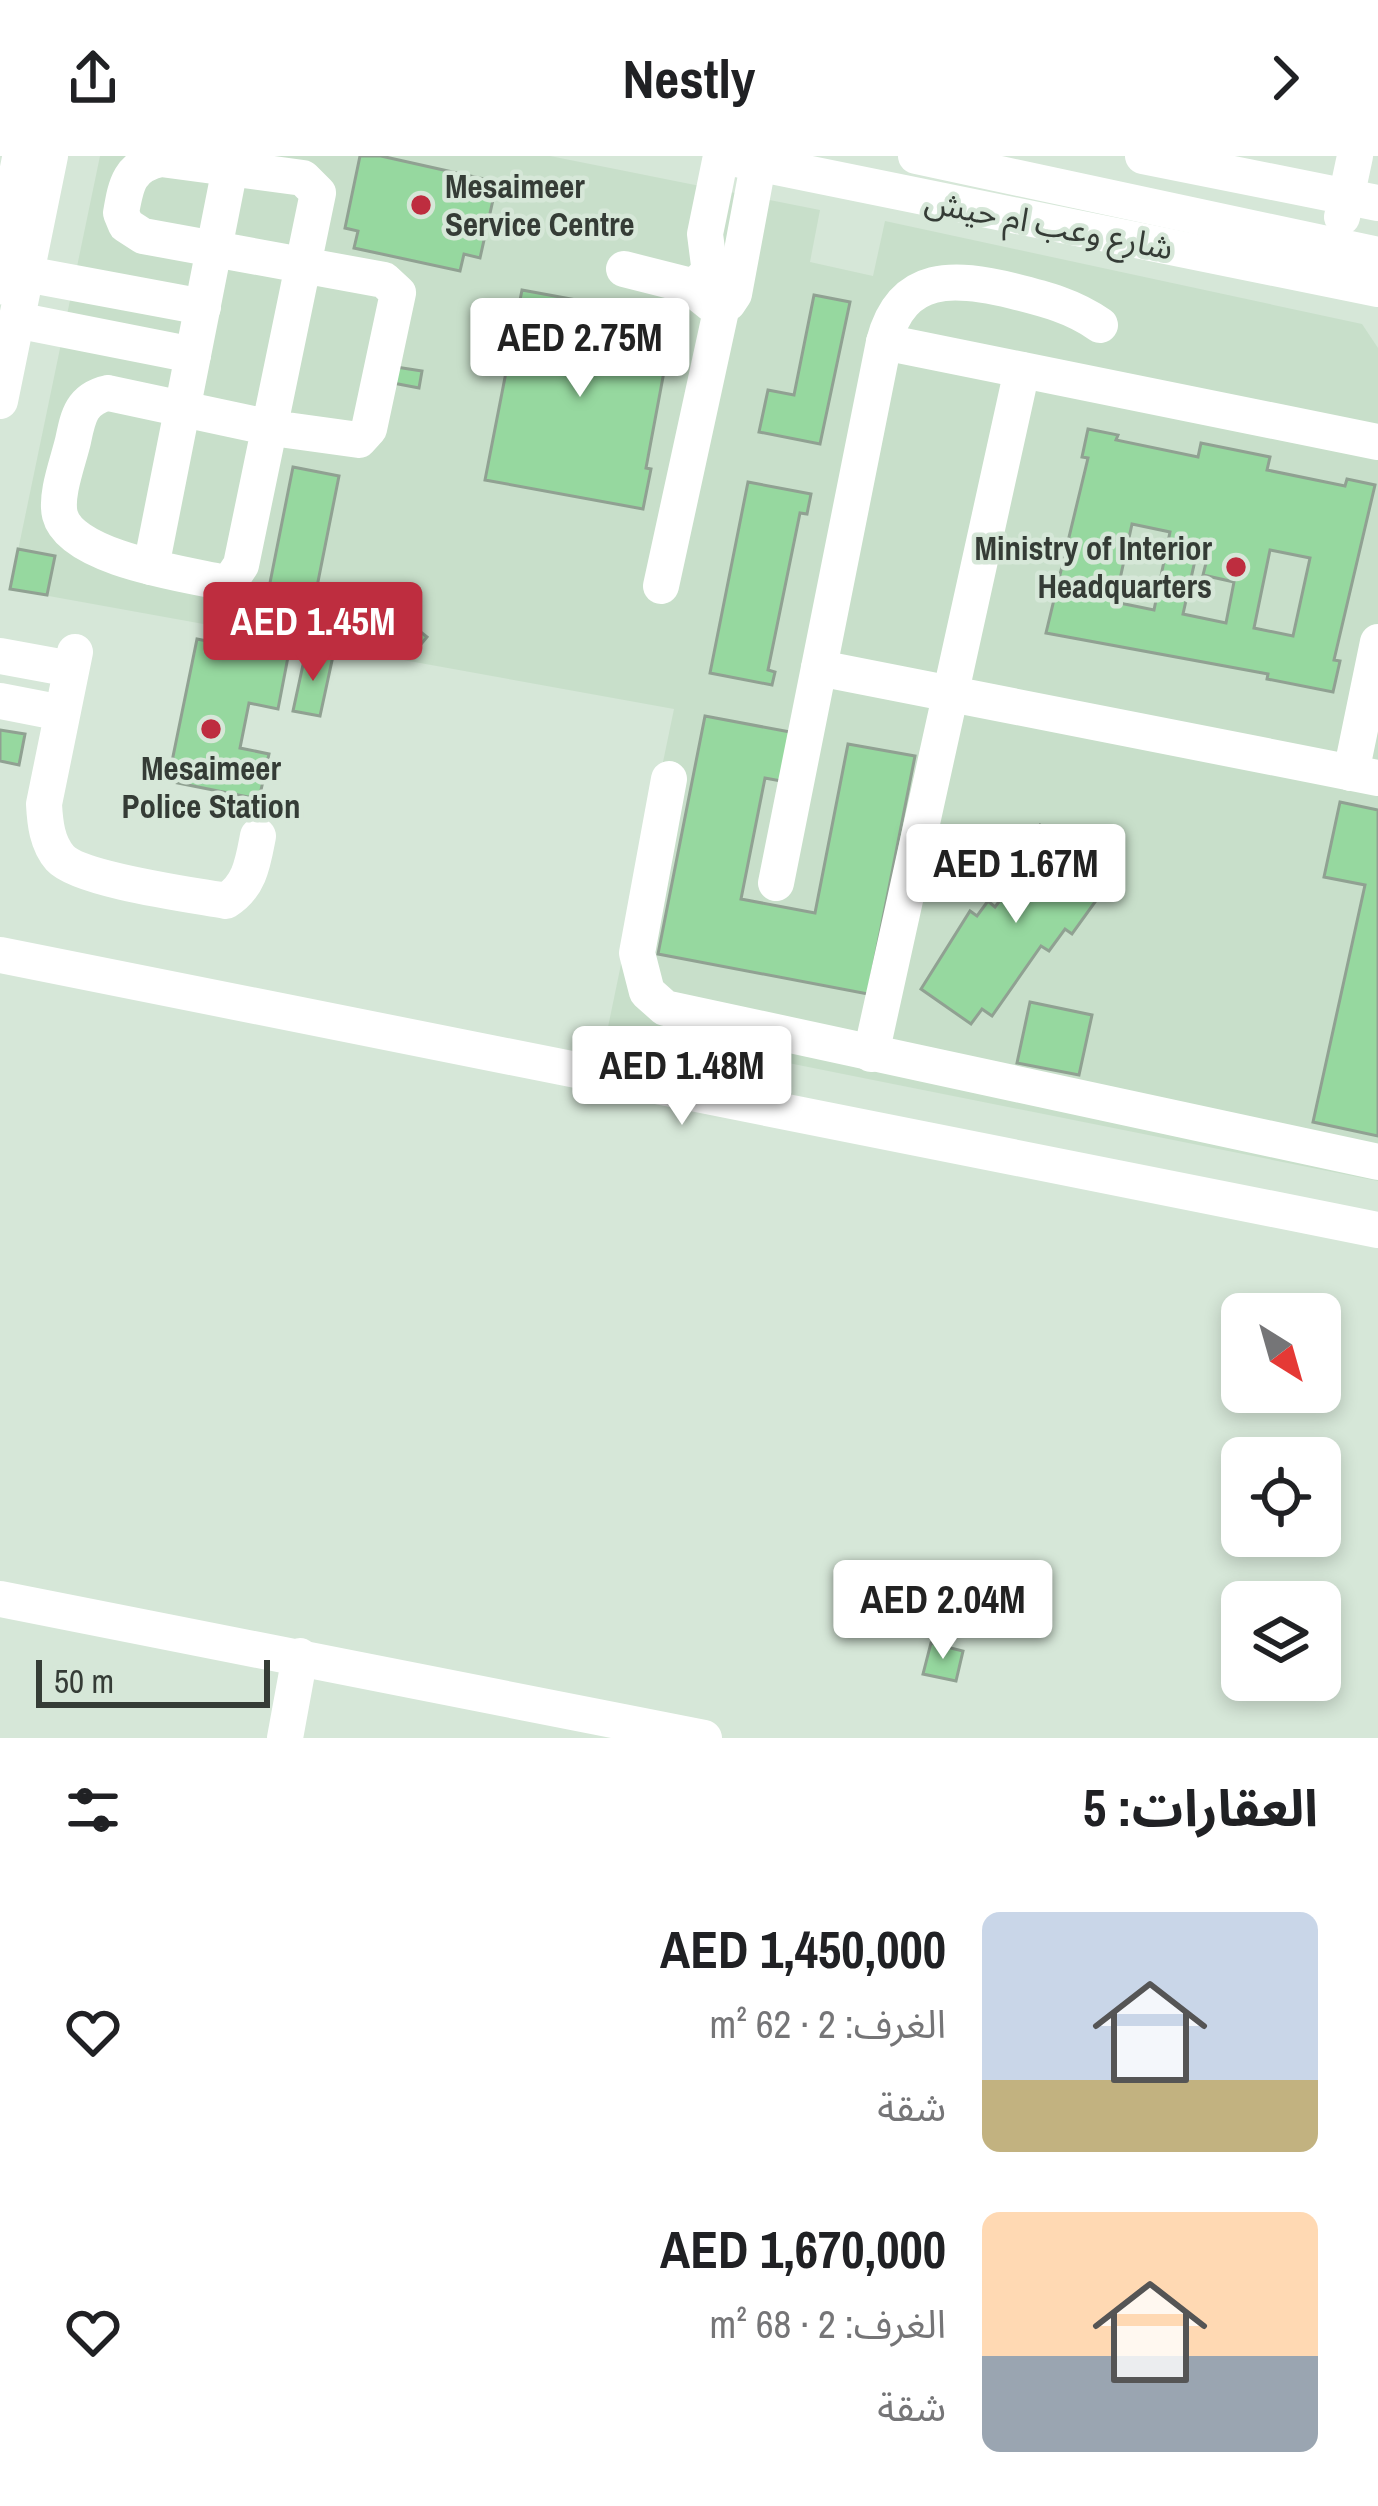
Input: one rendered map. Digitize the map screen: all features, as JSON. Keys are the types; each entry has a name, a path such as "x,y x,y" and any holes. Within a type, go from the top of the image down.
{"main road":[{"path":"14,292 26,156"}],"street":[{"path":"0,401 14,292 50,156"},
{"path":"716,287 704,243 721,156"},
{"name":"شارع وعب ام حيش","path":"721,156 884,191 1377,281"},
{"path":"1143,156 1248,165 1362,200"},
{"path":"1335,246 1362,200 1355,156"},
{"path":"884,191 928,158"},
{"name":"شارع وعب ام حيش","path":"928,158 1335,246 1377,281"},
{"path":"230,168 161,159 144,163 126,184 121,213 133,232 214,250 306,267 385,280 395,287 397,306 367,434 353,440 272,428 108,393 94,396 80,411 59,510 67,529 115,556 221,582 237,574 272,428 306,267 319,201 315,186 303,178 230,168"},
{"path":"662,586 716,287 758,165"},
{"path":"151,567 230,168"},
{"path":"624,269 716,287"},
{"path":"776,884 884,342 904,302 945,280 974,281 1054,302 1100,326"},
{"path":"14,292 203,307"},
{"path":"14,292 194,356"},
{"path":"884,342 1378,442"},
{"path":"871,1054 1022,370"},
{"path":"819,668 1365,776 1378,642"},
{"path":"0,656 73,660 44,804 52,845 69,865 226,901 246,881 258,836"},
{"path":"0,701 62,713"},
{"path":"669,779 637,953 646,992 676,1013 1378,1162"},
{"path":"0,955 1378,1230"},
{"path":"0,1599 704,1738"},
{"path":"285,1738 300,1656"}],"shaded area":[{"path":"100,156 550,156 820,210 810,262 873,276 885,221 1362,324 1378,348 1378,1181 608,1027 674,709 10,589"}],"building":[{"name":"Mesaimeer Service Centre","path":"360,156 381,156 497,182 480,258 464,254 460,271 354,248 358,231 345,228"},
{"path":"522,290 674,318 646,468 651,469 643,509 485,480"},
{"path":"814,295 850,302 820,444 759,432 768,390 794,395"},
{"path":"396,367 422,371 419,388 393,383"},
{"name":"Ministry of Interior Headquarters","path":"1088,429 1118,435 1116,440 1198,457 1201,443 1270,457 1267,470 1345,486 1347,479 1375,485 1334,660 1340,661 1333,692 1267,679 1268,674 1046,633 1088,458 1082,457","holes":["1132,524 1170,532 1154,610 1115,602","1270,550 1310,558 1293,636 1254,628","1196,556 1207,559 1203,575 1234,582 1226,623 1183,614"]},
{"path":"293,467 339,476 309,627 263,618"},
{"path":"748,482 811,494 807,514 800,513 768,670 775,672 772,685 710,673"},
{"path":"18,549 55,556 47,595 10,589"},
{"path":"397,613 427,637 412,655 382,631"},
{"name":"Mesaimeer Police Station","path":"197,639 288,657 278,709 249,703 240,748 269,754 259,799 168,781"},
{"path":"306,651 333,656 320,716 293,711"},
{"path":"705,716 790,732 781,781 765,778 741,899 815,913 848,744 915,756 868,994 658,954"},
{"path":"0,730 25,734 19,765 0,761"},
{"path":"1340,802 1378,810 1378,1136 1313,1122 1365,885 1324,877"},
{"path":"1040,825 1113,877 1072,934 1065,929 1049,951 1041,946 992,1016 982,1009 971,1024 921,989 970,911 977,916 988,901 995,907 1010,887 1000,880"},
{"path":"1030,1002 1092,1015 1079,1075 1017,1063"},
{"path":"931,1643 963,1651 956,1681 923,1674"}],"place":[{"name":"Mesaimeer Service Centre","path":"421,205"},
{"name":"Ministry of Interior Headquarters","path":"1236,567"},
{"name":"Mesaimeer Police Station","path":"211,729"}]}
